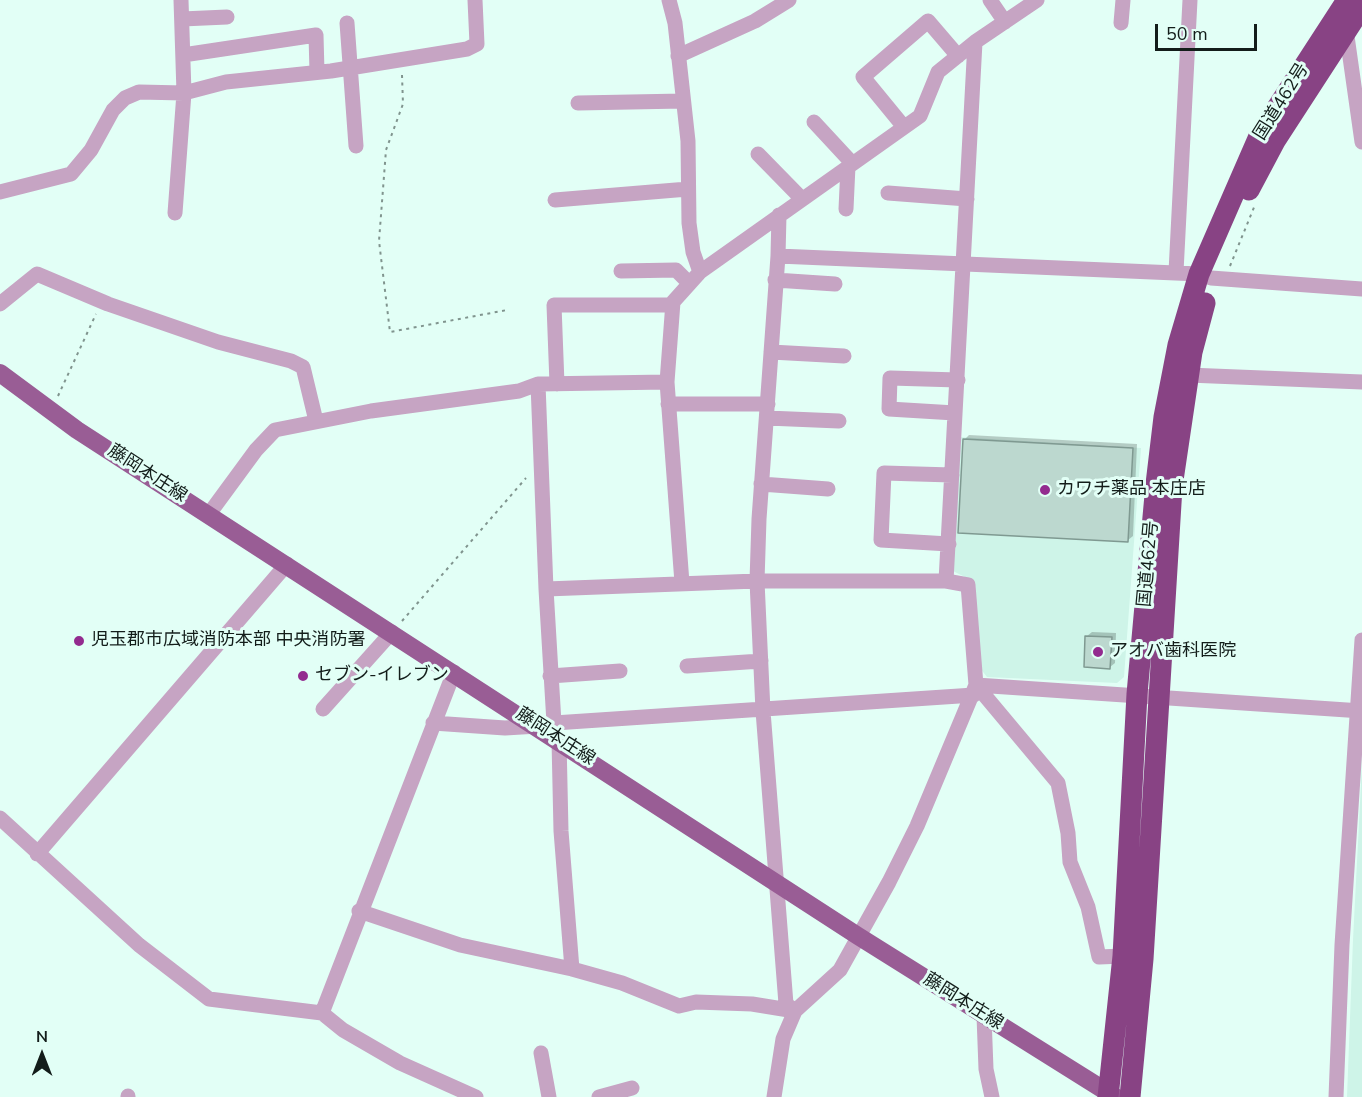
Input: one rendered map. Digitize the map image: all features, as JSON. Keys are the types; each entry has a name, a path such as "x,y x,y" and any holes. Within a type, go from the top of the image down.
{"highway":[{"name":"国道462号","path":"1110,1096 1147,695 1172,487 1205,276 1275,141 1346,32 1348,4"},
{"name":"国道462号","path":"1130,1097 1144,938 1147,695 1164,417 1178,345 1260,134 1348,4"}],"main road":[{"name":"藤岡本庄線","path":"0,373 51,411 209,514 550,731 858,936 1110,1096"}],"street":[{"path":"175,213 184,93 181,0"},
{"path":"0,192 71,174 91,150 113,110 125,98 139,92 184,93 226,82 350,68 466,49 477,44 475,0"},
{"path":"669,0 688,141 689,222 695,278"},
{"path":"678,56 755,21 789,0"},
{"path":"990,0 1005,22"},
{"path":"681,583 667,382 672,305 695,278 779,215 920,116 938,72 975,42 1037,0"},
{"path":"1121,23 1123,0"},
{"path":"1176,272 1190,0"},
{"path":"182,19 227,16"},
{"path":"904,128 863,77 928,21 958,56"},
{"path":"347,23 356,146"},
{"path":"1346,32 1362,142"},
{"path":"183,55 316,35 317,72"},
{"path":"946,581 975,42"},
{"path":"578,103 683,101"},
{"path":"814,122 850,164 846,209"},
{"path":"758,154 802,199"},
{"path":"555,200 688,189"},
{"path":"888,193 967,200"},
{"path":"779,215 761,484 757,581 763,711 786,1004 795,1011"},
{"path":"778,256 1176,272 1362,289"},
{"path":"621,271 676,270 695,278"},
{"path":"0,304 37,274 102,301 218,342 297,364 303,367 316,421"},
{"path":"775,280 835,284"},
{"path":"557,384 554,305 672,305"},
{"path":"771,352 844,356"},
{"path":"1188,375 1362,382"},
{"path":"955,413 889,409 890,378 958,380"},
{"path":"209,514 256,450 275,430 316,421 519,392 538,384 667,382"},
{"path":"538,384 550,676 550,731 572,969"},
{"path":"668,404 767,411 839,421"},
{"path":"949,544 881,540 884,473 952,475"},
{"path":"761,484 828,489"},
{"path":"38,854 287,564"},
{"path":"546,589 757,581 946,581 968,585 975,690 912,835 840,970 795,1011 783,1039 774,1097"},
{"path":"323,709 392,632"},
{"path":"1336,1097 1342,945 1360,711 1362,640"},
{"path":"687,666 761,661"},
{"path":"322,1013 454,672"},
{"path":"550,676 620,672"},
{"path":"975,690 1058,783 1068,833 1070,862 1088,907 1099,957 1123,957"},
{"path":"433,723 550,731 975,690 1147,695 1360,711"},
{"path":"0,818 139,945 209,999 322,1013 343,1030 400,1063 476,1097"},
{"path":"360,911 460,945 572,969 622,983 679,1006 696,1002 795,1011"},
{"path":"984,1016 986,1069 992,1097"},
{"path":"541,1053 549,1097"},
{"path":"598,1097 632,1088"}],"path":[{"path":"401,60 403,104 386,150 379,241 390,332 507,310"},
{"path":"51,411 102,301"},
{"path":"392,632 541,462"}],"shaded area":[{"path":"959,437 1141,448 1124,677 1117,683 987,677 980,668 975,582 953,571"},
{"path":"1362,764 1362,1097 1347,1097 1353,940"}],"building":[{"name":"カワチ薬品 本庄店","path":"963,439 1133,448 1128,542 958,533"},
{"name":"アオバ歯科医院","path":"1085,636 1112,637 1110,669 1084,667"}],"place":[{"name":"カワチ薬品 本庄店","path":"1045,490"},
{"name":"児玉郡市広域消防本部 中央消防署","path":"79,641"},
{"name":"アオバ歯科医院","path":"1098,652"},
{"name":"セブン-イレブン","path":"303,676"}]}
